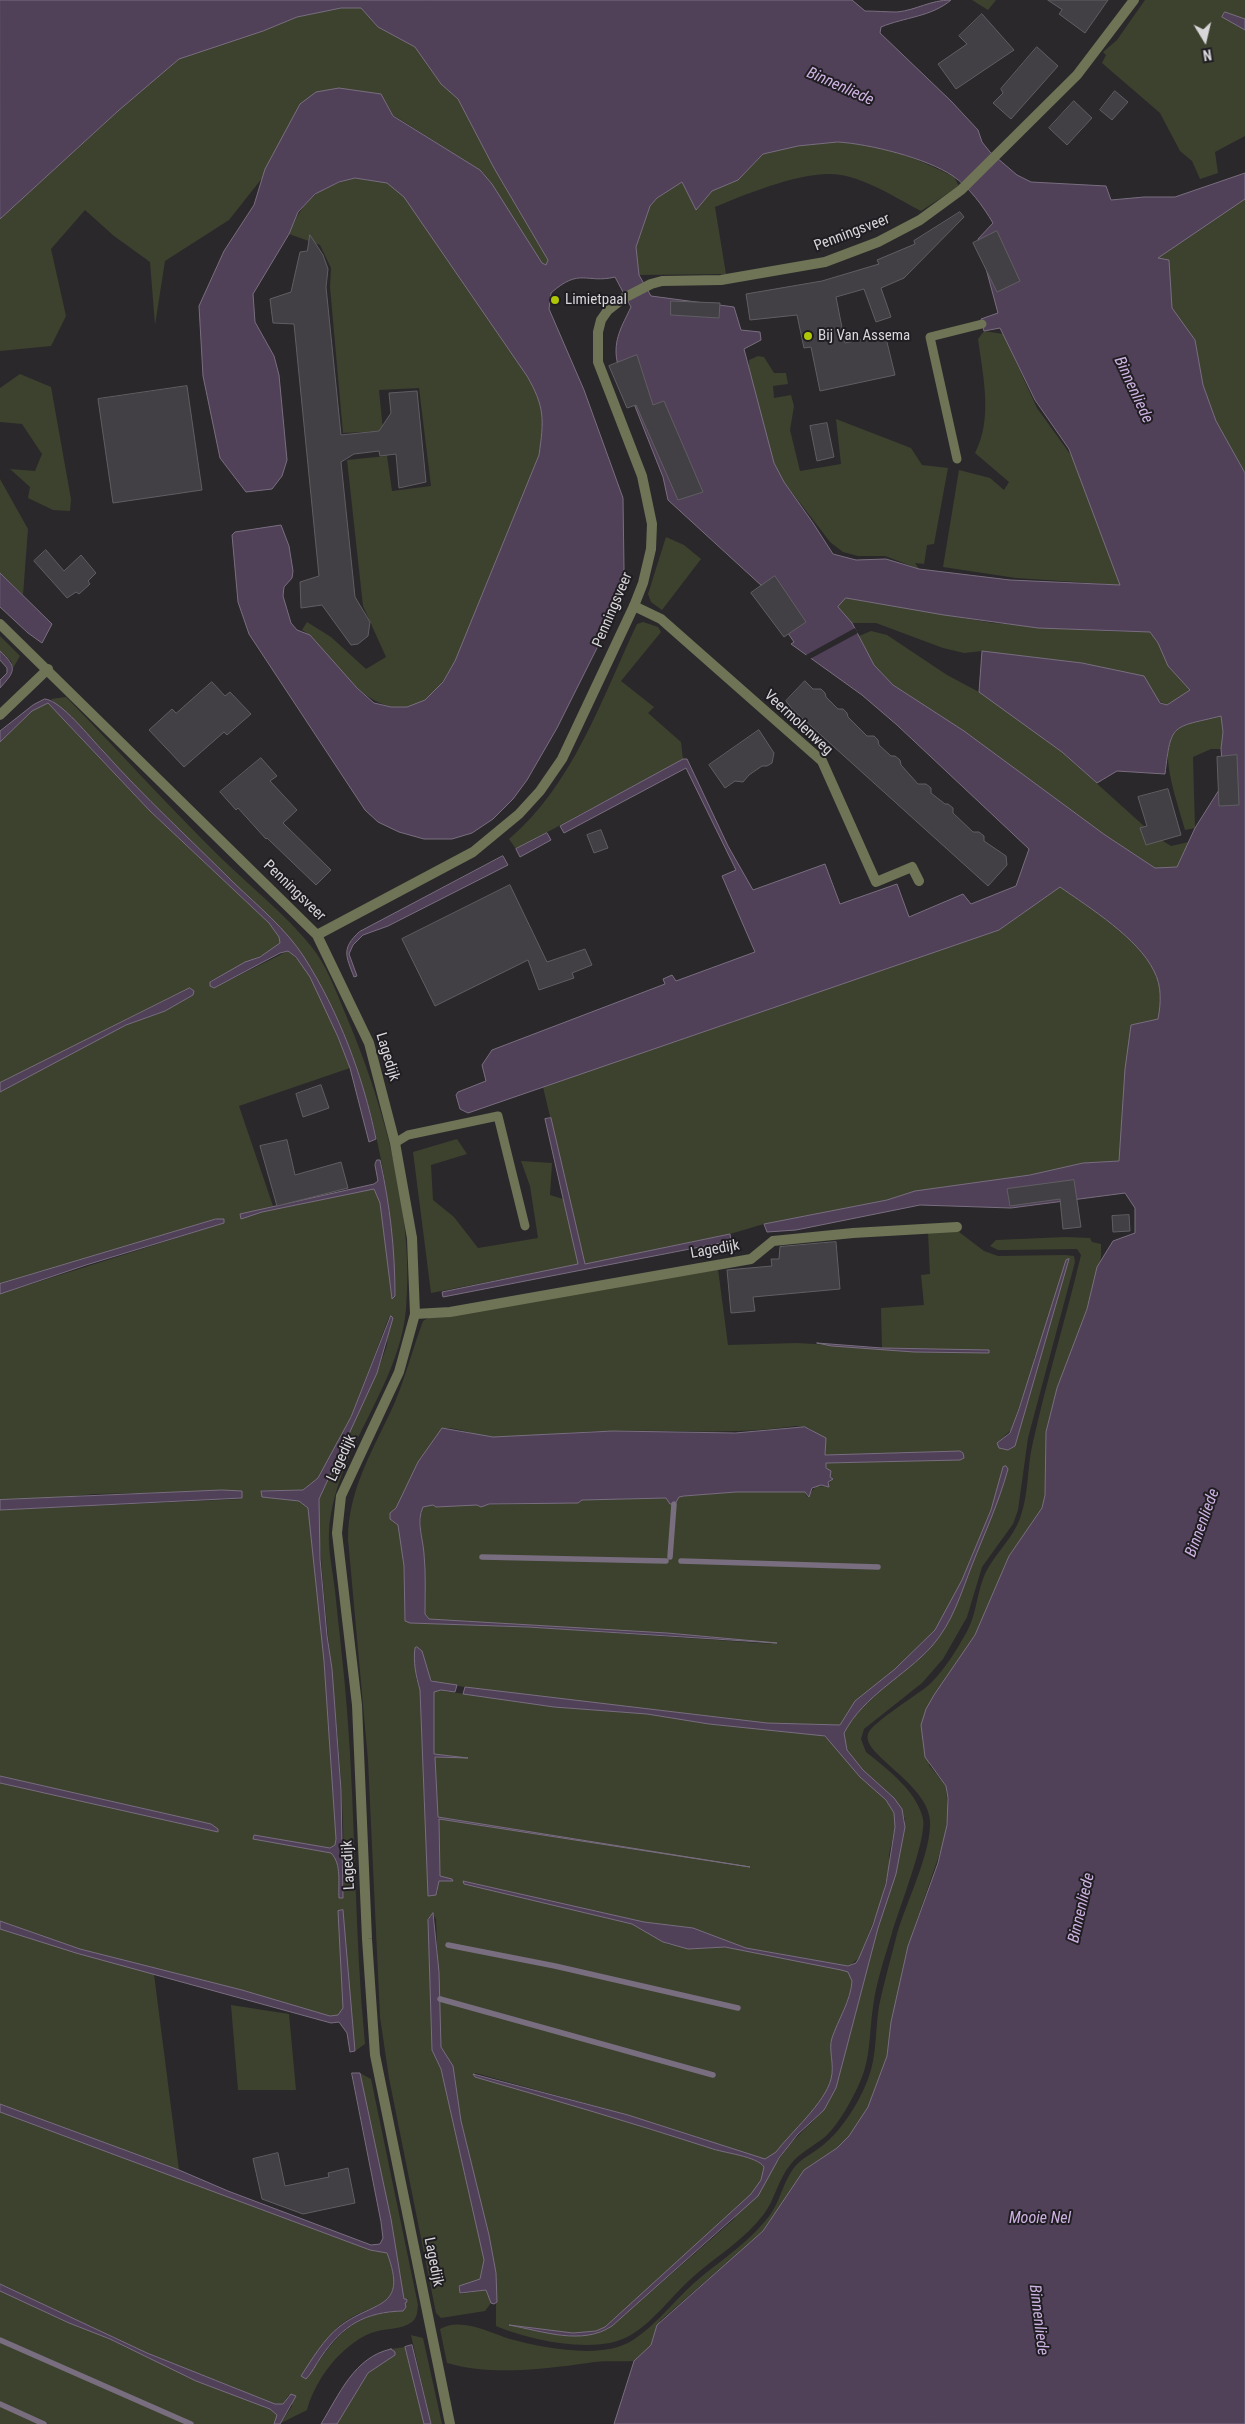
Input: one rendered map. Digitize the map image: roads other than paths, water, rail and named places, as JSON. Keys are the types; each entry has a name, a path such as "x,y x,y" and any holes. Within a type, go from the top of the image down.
{"street":[{"name":"Penningsveer","path":"0,624 317,935 473,852 519,814 540,791 562,759 643,583 651,549 652,524 649,503 642,476 600,373 596,352 601,320 608,310 622,299 651,284 670,281 721,280 825,262 878,242 926,217 961,190 1077,75 1134,0"},
{"name":"Veermolenweg","path":"634,606 661,619 822,761 876,882 912,867 919,881"},
{"path":"0,715 48,669"},
{"name":"Lagedijk","path":"317,935 369,1044 395,1142 412,1238 416,1314 399,1372 341,1496 337,1534 357,1705 367,1939 375,2055 450,2424"},
{"name":"Lagedijk","path":"416,1314 450,1312 751,1259 773,1241 853,1233 957,1227"}],"lane":[{"path":"957,459 930,337 982,324"},
{"path":"395,1142 408,1135 498,1116 525,1226"}],"water":[{"path":"0,0 852,0 865,11 897,12 943,0 951,0 935,10 881,27 880,33 951,101 978,130 982,142 990,152 1017,175 1031,182 1106,186 1111,200 1175,197 1245,173 1245,199 1158,258 1169,260 1172,308 1195,340 1203,385 1216,421 1245,473 1245,2424 614,2424 634,2361 651,2345 657,2325 763,2231 804,2170 837,2148 849,2136 868,2107 887,2056 891,2022 908,1946 938,1863 947,1825 948,1798 946,1786 925,1757 921,1725 926,1709 934,1695 975,1635 1009,1556 1042,1508 1045,1495 1046,1432 1057,1388 1087,1309 1097,1267 1113,1241 1135,1233 1135,1208 1125,1193 1011,1208 920,1205 796,1230 767,1232 764,1224 887,1200 915,1191 1030,1175 1083,1163 1119,1161 1125,1069 1131,1025 1158,1019 1160,995 1154,971 1147,959 1125,935 1060,887 999,930 468,1113 460,1109 456,1095 458,1092 486,1081 482,1065 492,1050 665,984 663,979 672,975 676,981 755,952 722,876 736,870 686,768 564,833 560,826 683,759 687,759 728,846 753,890 825,864 840,904 897,884 909,917 963,894 971,904 1016,886 1029,849 897,725 862,695 791,644 794,642 760,592 763,587 668,500 663,477 617,361 617,340 631,307 615,277 605,279 576,278 569,281 551,293 549,309 584,390 623,498 624,569 599,644 557,728 527,780 513,799 493,819 472,833 452,839 424,839 399,832 378,822 365,810 249,634 238,602 232,535 235,532 281,525 289,546 293,571 292,578 284,587 283,596 291,623 297,630 310,635 357,688 374,703 391,707 407,707 425,700 443,682 455,661 539,455 542,432 540,405 527,376 404,197 387,183 355,178 339,182 315,194 298,212 289,234 253,294 255,322 274,356 279,375 287,460 282,476 272,489 246,492 220,458 203,376 199,306 224,251 254,205 265,169 300,104 316,92 339,88 381,94 393,116 480,170 492,184 542,263 546,265 548,260 494,168 458,99 441,84 415,47 378,27 361,8 341,8 297,17 263,31 179,59 118,111 0,219","holes":["838,142 897,153 942,169 965,186 993,223 978,239 998,313 981,319 984,331 1000,328 1035,400 1069,449 1120,585 1010,580 919,569 886,559 856,560 833,554 784,482 774,463 744,349 761,340 760,332 741,330 734,307 651,296 639,275 636,247 650,206 657,198 682,182 696,210 712,191 738,180 763,154 798,146","846,598 944,615 1038,628 1150,632 1158,643 1168,666 1190,690 1167,705 1160,703 1144,676 1082,663 982,651 979,692 1062,752 1097,783 1117,771 1165,774 1169,745 1172,736 1177,730 1192,723 1221,716 1224,782 1195,828 1177,867 1155,868 1105,835 964,731 893,685 874,665 852,623 838,607"]},
{"path":"1225,12 1245,19 1245,30 1222,17"},
{"path":"0,573 52,624 42,643 28,633 0,607"},
{"path":"0,651 10,662 12,669 9,677 0,688 0,680 7,673 7,668 0,660"},
{"path":"45,699 52,701 67,713 135,785 271,918 297,947 317,978 339,1022 357,1068 376,1139 369,1142 350,1068 338,1037 310,977 296,957 288,951 280,953 214,988 210,986 210,982 245,962 260,957 280,943 279,937 269,923 150,811 48,703 32,711 0,742 0,731 33,705"},
{"path":"547,833 551,840 520,857 516,849"},
{"path":"503,856 508,865 388,926 363,935 353,945 349,954 357,976 354,977 347,958 347,948 359,932"},
{"path":"190,988 194,991 193,995 165,1011 126,1025 0,1092 0,1083"},
{"path":"551,1118 585,1264 730,1234 731,1241 443,1297 442,1292 578,1264 545,1119"},
{"path":"377,1160 380,1160 387,1194 391,1228 395,1296 392,1299 380,1203 374,1189 262,1212 241,1219 240,1214 374,1184 378,1181 375,1165"},
{"path":"216,1219 224,1219 224,1223 86,1265 0,1294 0,1284"},
{"path":"1069,1259 1015,1446 1008,1450 999,1448 997,1443 1010,1433 1019,1409 1066,1260"},
{"path":"391,1316 393,1318 377,1373 319,1499 320,1559 332,1669 341,1790 343,1898 339,1898 338,1868 331,1853 253,1839 254,1835 330,1848 335,1845 336,1839 324,1661 308,1508 299,1501 262,1497 261,1491 303,1490 318,1478 351,1417"},
{"path":"817,1343 882,1348 989,1350 989,1353 914,1352 832,1346"},
{"path":"805,1427 826,1438 825,1455 960,1451 963,1453 964,1458 960,1460 826,1463 826,1468 831,1471 830,1477 833,1479 828,1482 829,1487 821,1485 812,1488 809,1497 805,1492 736,1492 684,1496 679,1497 675,1504 670,1504 666,1498 582,1500 578,1503 489,1504 481,1507 477,1505 436,1507 433,1505 423,1507 420,1518 425,1561 425,1614 429,1619 667,1633 777,1643 528,1627 410,1623 405,1621 404,1566 398,1525 390,1519 390,1513 396,1508 418,1462 442,1428 493,1437 613,1431 735,1433"},
{"path":"1006,1466 1008,1469 996,1505 956,1607 946,1627 921,1657 862,1708 844,1733 847,1750 863,1770 894,1798 902,1809 905,1827 896,1874 878,1928 836,2088 824,2110 797,2135 779,2158 758,2196 612,2326 600,2332 575,2336 509,2325 573,2333 596,2331 605,2327 751,2194 761,2180 764,2167 747,2157 716,2150 475,2077 473,2074 628,2115 765,2159 776,2152 815,2107 828,2088 832,2074 831,2042 847,2003 852,1981 848,1972 841,1970 725,1947 688,1949 663,1942 632,1924 464,1884 463,1881 644,1922 693,1928 746,1948 848,1966 856,1963 873,1925 886,1884 895,1827 894,1813 886,1800 860,1777 825,1736 709,1724 647,1714 554,1707 463,1694 465,1687 767,1723 840,1725 855,1701 895,1669 935,1630 962,1580 991,1510 1003,1467"},
{"path":"222,1490 242,1491 242,1498 0,1510 0,1500"},
{"path":"417,1647 422,1651 431,1681 457,1685 455,1692 441,1690 434,1692 434,1754 468,1758 435,1757 438,1817 750,1867 439,1819 440,1876 452,1879 453,1881 439,1881 436,1895 428,1896 420,1690 414,1658 415,1648"},
{"path":"0,1776 211,1824 218,1829 218,1832 0,1783"},
{"path":"343,1910 355,2051 350,2052 347,2033 339,2022 331,2023 76,1953 0,1929 0,1921 80,1949 242,1990 330,2016 338,2015 343,2008 338,1911"},
{"path":"433,1913 439,1972 441,2047 453,2066 461,2121 489,2235 496,2273 497,2302 494,2304 491,2303 486,2290 460,2293 459,2286 480,2279 484,2260 441,2069 432,2050 428,1920"},
{"path":"352,2073 360,2073 391,2219 404,2299 407,2299 407,2302 403,2311 377,2314 356,2322 329,2346 306,2379 301,2376 328,2337 352,2318 384,2302 390,2295 394,2285 393,2272 387,2253 370,2250 0,2112 0,2104 179,2170 228,2191 371,2245 380,2244 383,2238 381,2222"},
{"path":"0,2284 147,2353 275,2404 283,2404 291,2394 296,2396 280,2424 274,2424 277,2415 270,2409 196,2381 110,2339 69,2323 0,2291"},
{"path":"412,2345 431,2424 424,2424 405,2347"},
{"path":"391,2349 395,2352 395,2355 368,2373 337,2424 321,2424 341,2390 357,2369 378,2353"}],"waterway":[{"path":"670,1557 674,1504"},
{"path":"482,1557 666,1561"},
{"path":"681,1561 878,1567"},
{"path":"448,1945 555,1966 738,2008"},
{"path":"440,1999 713,2075"},
{"path":"0,2340 191,2424"},
{"path":"0,2404 44,2424"}],"place":[{"name":"Limietpaal","path":"555,300"},
{"name":"Bij Van Assema","path":"808,336"}],"water label":[{"name":"Binnenliede","path":"840,87"},
{"name":"Binnenliede","path":"1133,390"},
{"name":"Binnenliede","path":"1203,1523"},
{"name":"Binnenliede","path":"1082,1908"},
{"name":"Mooie Nel","path":"1040,2219"},
{"name":"Binnenliede","path":"1038,2320"}]}
